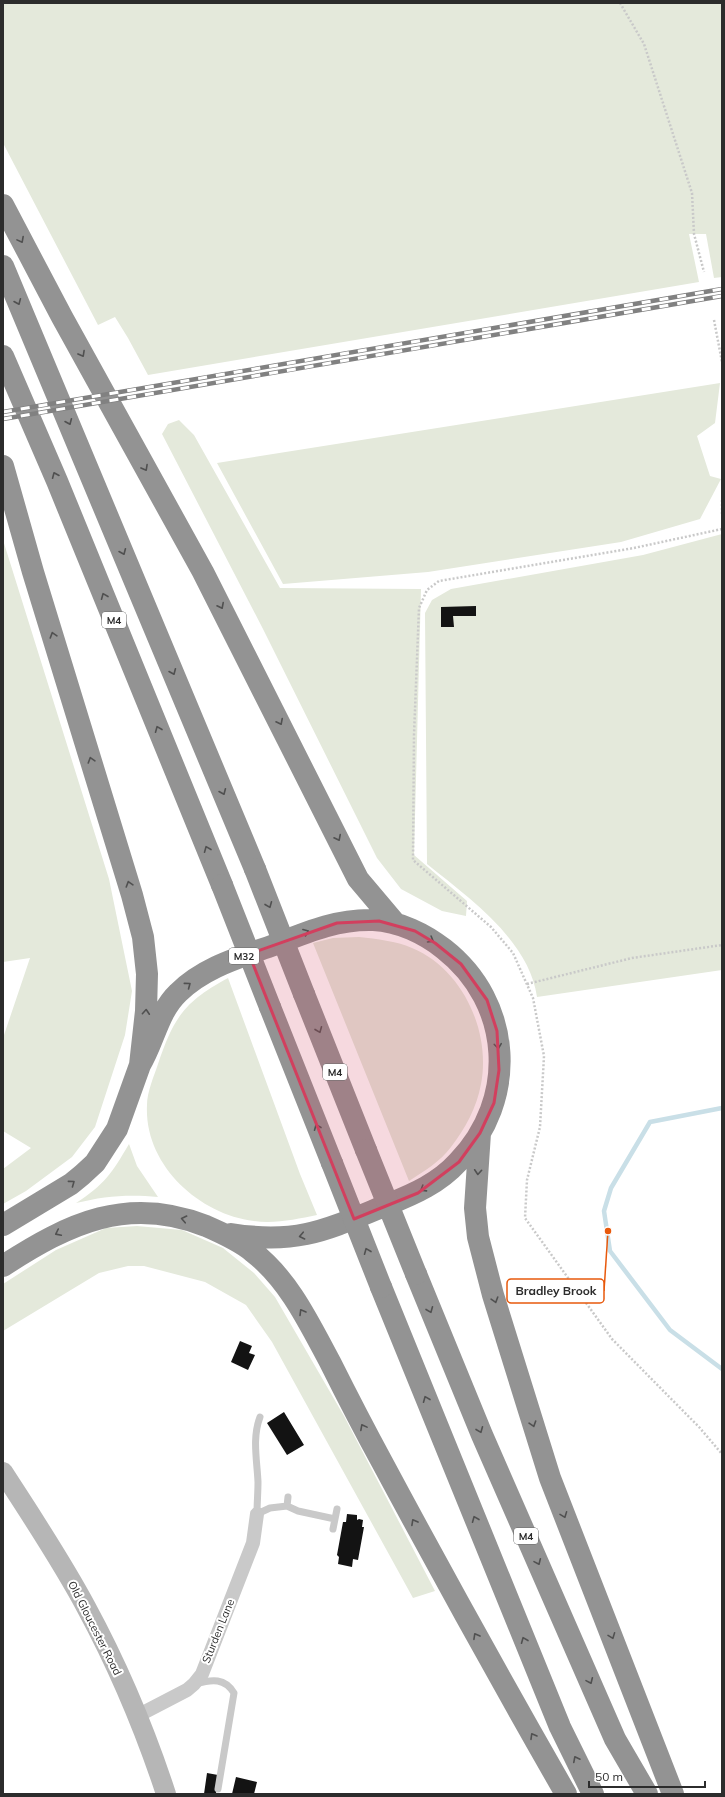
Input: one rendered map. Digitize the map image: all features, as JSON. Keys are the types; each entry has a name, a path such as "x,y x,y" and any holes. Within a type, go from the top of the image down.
{"highway":[{"path":"3,205 65,324 202,572 358,879 396,924"},
{"name":"M4","path":"3,266 255,869 366,1150 482,1435 612,1732 647,1794"},
{"name":"M4","path":"3,356 57,481 222,885 381,1287 560,1727 593,1794"},
{"path":"3,466 33,572 132,895 143,937 147,974 146,1010 140,1064"},
{"path":"3,483 33,572"},
{"name":"M32","path":"3,1225 71,1184 95,1164 117,1129 140,1064 149,1048 161,1017 172,999 187,985 217,967 316,928 336,923 374,920 396,924 415,931 448,953 462,964 487,1000 497,1031 499,1070 494,1102 480,1133 459,1162 443,1176 418,1193 323,1231 294,1238 260,1239 221,1232 191,1221 161,1214 127,1213 92,1219 57,1233 3,1266"},
{"path":"480,1133 475,1208 478,1237 493,1295 550,1478 673,1794"},
{"path":"221,1232 253,1252 290,1291 308,1321 495,1670 566,1794"}],"main road":[{"name":"Old Gloucester Road","path":"3,1472 57,1556 86,1607 111,1657 137,1716 166,1794"}],"street":[{"name":"Sturden Lane","path":"137,1716 180,1694 194,1684 202,1674 254,1543 257,1514"}],"lane":[{"path":"260,1417 255,1429 258,1483 257,1514 270,1508 287,1506 298,1511 335,1519"},
{"path":"287,1506 288,1497"},
{"path":"333,1529 337,1510"},
{"path":"194,1684 215,1680 222,1682 230,1688 234,1694 218,1789"}],"path":[{"path":"620,3 644,44 692,194 694,234 704,272"},
{"path":"714,320 722,362"},
{"path":"722,500 722,514"},
{"path":"413,860 414,734 419,608 427,590 439,581 634,548 722,529"},
{"path":"527,984 632,958 722,945"},
{"path":"525,1218 612,1339 699,1427 722,1454"}],"highlighted area":[{"path":"379,921 415,931 435,943 461,964 474,981 487,1000 497,1031 499,1070 494,1103 480,1133 459,1162 418,1193 354,1219 249,954 337,923"}],"shaded area":[{"path":"3,3 722,3 722,277 714,278 706,234 689,234 699,282 148,375 115,317 98,325 3,143"},
{"path":"720,383 715,423 697,436 710,476 721,479 700,519 621,542 428,572 283,584 217,463"},
{"path":"179,420 194,435 280,588 421,589 414,855 467,901 466,916 442,911 401,889 377,858 263,629 162,434 168,424"},
{"path":"722,534 722,970 537,997 532,976 510,939 478,906 427,864 425,613 432,600 451,589 643,555"},
{"path":"3,540 109,879 132,991 125,1035 95,1127 72,1157 26,1191 3,1204 3,1169 31,1148 3,1131 3,1038 30,958 3,962"},
{"path":"359,937 386,941 412,948 430,958 446,971 459,987 469,1004 477,1024 482,1044 483,1064 481,1084 477,1101 470,1117 461,1133 447,1152 432,1166 409,1181 313,943 333,938"},
{"path":"228,978 300,1174 317,1215 286,1221 262,1222 233,1216 213,1208 195,1197 178,1182 165,1166 155,1147 148,1127 147,1100 149,1089 170,1034 182,1012 191,1003"},
{"path":"129,1144 137,1166 158,1197 117,1196 76,1203 107,1178"},
{"path":"137,1226 182,1230 223,1248 254,1273 275,1297 344,1416 435,1591 413,1598 272,1342 246,1305 205,1282 144,1266 128,1266 99,1273 3,1331 3,1284 56,1250 106,1228"}],"building":[{"path":"476,606 476,616 453,616 454,627 441,627 441,607"},
{"path":"240,1341 252,1346 249,1353 255,1355 248,1370 231,1362"},
{"path":"284,1412 304,1445 287,1455 267,1423"},
{"path":"347,1514 357,1515 357,1520 363,1520 362,1527 364,1527 358,1560 353,1559 352,1567 338,1564 339,1557 337,1555 343,1522 346,1522"},
{"path":"207,1773 218,1775 216,1794 204,1794"},
{"path":"236,1777 257,1782 254,1794 232,1794"}],"waterway":[{"path":"722,1108 650,1122 611,1188 604,1211 610,1251 670,1330 722,1369"}],"railway":[{"path":"3,412 722,289"},
{"path":"3,419 722,296"}],"place":[{"name":"Bradley Brook","path":"608,1231"}]}
